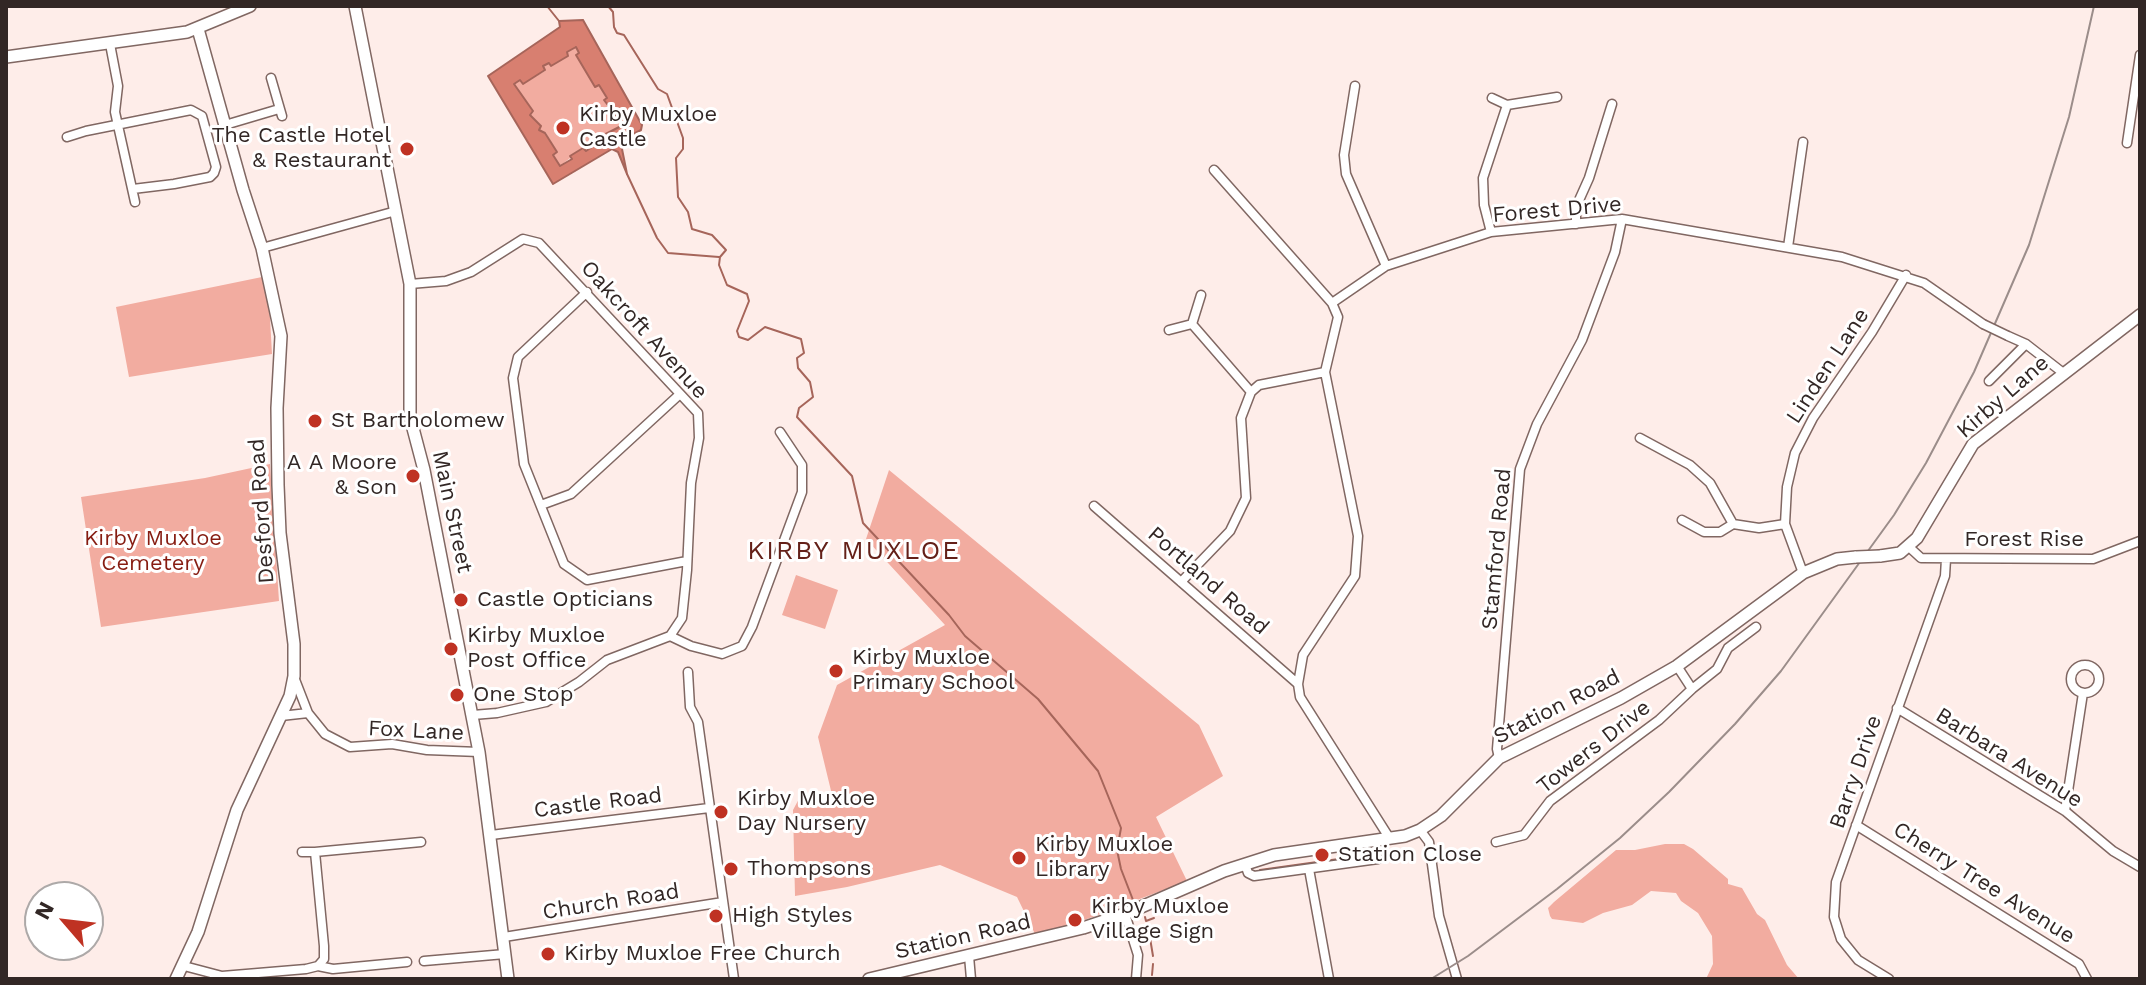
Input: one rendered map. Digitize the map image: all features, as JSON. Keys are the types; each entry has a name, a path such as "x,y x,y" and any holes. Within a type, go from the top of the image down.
{"street":[{"path":"6,57 198,29 250,6"},
{"name":"Main Street","path":"355,6 410,284 410,417 424,470 473,715 508,979"},
{"name":"Desford Road","path":"176,979 198,932 237,810 290,696 294,676 294,644 280,533 278,485 277,408 281,336 262,248 198,29"},
{"path":"110,44 118,86 115,112 135,202"},
{"path":"2127,143 2136,115 2140,55"},
{"path":"225,125 280,112 271,78"},
{"path":"1355,86 1344,155 1346,174 1386,266"},
{"path":"1492,98 1507,105 1557,97"},
{"path":"1576,224 1576,207 1589,178 1612,104"},
{"path":"1491,232 1484,205 1483,178 1507,105"},
{"path":"67,137 117,124 196,111 202,116 216,167 210,177 133,189"},
{"path":"1788,247 1803,142"},
{"path":"1214,170 1332,303 1338,317 1325,372 1358,536 1355,576 1303,655 1298,684 1300,697 1390,839"},
{"path":"262,248 396,211"},
{"name":"Forest Drive","path":"1332,303 1386,266 1491,232 1622,219 1842,257 1906,275 1924,283 1983,324 2026,344 2062,372"},
{"name":"Stamford Road","path":"1499,758 1497,749 1520,469 1537,424 1582,340 1615,252 1622,219"},
{"name":"Oakcroft Avenue","path":"410,284 446,281 471,272 523,239 539,243 698,413 699,438 691,483 682,618 670,636"},
{"name":"Linden Lane","path":"1803,573 1785,524 1787,487 1795,453 1813,418 1872,332 1906,275"},
{"path":"587,292 518,357 513,378 524,464 564,564 587,580 687,561"},
{"path":"1192,324 1201,295"},
{"name":"Kirby Lane","path":"1909,547 1973,444 2062,372 2140,315"},
{"path":"1169,330 1192,324"},
{"path":"1192,324 1251,392"},
{"path":"1989,381 2026,344"},
{"path":"1181,582 1230,531 1246,498 1241,418 1251,392 1259,385 1325,372"},
{"path":"541,505 571,494 680,394"},
{"path":"473,715 546,702 607,660 670,636 691,646 722,654 742,646 752,627 802,492 802,465 780,432"},
{"path":"1640,438 1690,465 1710,483 1733,524"},
{"name":"Portland Road","path":"1094,506 1298,684"},
{"path":"1682,520 1704,532 1720,532 1733,524 1759,528 1785,524"},
{"name":"Forest Rise","path":"1909,547 1921,558 2093,559 2140,541"},
{"name":"Station Road","path":"869,979 1125,914 1274,855 1390,839 1420,830 1441,816 1499,758 1621,698 1677,666 1803,573 1837,559 1900,553 1909,547"},
{"name":"Barry Drive","path":"1889,979 1858,960 1841,939 1834,917 1836,882 1945,576 1946,559"},
{"name":"Towers Drive","path":"1496,842 1524,835 1550,801 1659,720 1717,669 1728,648 1756,627"},
{"path":"1677,666 1692,689"},
{"path":"688,672 690,707 698,722 734,979"},
{"name":"Fox Lane","path":"294,676 308,713 325,734 350,747 392,744 427,750 479,752"},
{"path":"2065,811 2083,693"},
{"name":"Barbara Avenue","path":"1897,708 2065,811 2113,851 2140,867"},
{"path":"281,716 308,713"},
{"name":"Castle Road","path":"491,835 709,808"},
{"name":"Cherry Tree Avenue","path":"1856,825 2066,955 2079,964 2087,979"},
{"path":"1420,830 1429,842 1439,916 1457,979"},
{"path":"302,852 421,842"},
{"path":"315,852 324,946 324,959 318,966"},
{"path":"1245,864 1248,873 1254,876 1378,859"},
{"path":"1309,869 1329,979"},
{"name":"Church Road","path":"504,937 723,902"},
{"path":"1125,914 1138,955 1136,979"},
{"path":"424,961 505,954"},
{"path":"969,956 971,979"},
{"path":"184,966 222,976 318,966 333,969 407,962"}],"green space":[{"path":"576,47 577,55 595,86 599,84 623,126 596,140 598,143 585,151 583,148 560,166 553,155 557,152 546,133 539,130 541,125 530,115 533,110 513,84 520,80 523,84 545,71 543,66 549,63 551,66"},
{"path":"262,277 269,300 272,354 129,377 116,307"},
{"name":"Kirby Muxloe Cemetery","path":"270,464 279,601 101,627 81,497 205,478"},
{"path":"889,470 1199,725 1223,776 1156,817 1187,881 1037,938 1017,897 940,865 795,896 793,810 801,795 812,794 813,799 829,808 833,799 818,737 837,685 945,625 866,539"},
{"path":"796,575 838,590 825,629 782,615"},
{"path":"1684,844 1693,849 1728,879 1728,884 1742,888 1757,914 1765,920 1787,965 1799,979 1706,979 1713,964 1712,936 1698,913 1681,901 1676,893 1651,891 1632,905 1603,913 1583,923 1552,919 1550,916 1548,908 1554,902 1616,850"}],"shaded area":[{"path":"583,20 642,125 641,130 626,138 622,149 627,174 618,152 612,149 553,184 488,76 560,27 559,21","holes":["576,47 579,53 576,55 595,87 599,85 607,98 604,100 623,125 596,139 598,143 586,151 583,148 560,166 553,155 557,152 545,133 539,130 541,126 530,115 533,111 514,84 520,80 523,84 545,70 543,66 549,63 551,66"]}],"waterway":[{"path":"547,6 559,21"},
{"path":"608,6 613,12 617,33 624,35 658,89 667,94 683,138 683,149 676,158 678,197 688,212 692,229 712,235 726,250 720,257 719,265 727,285 747,294 749,301 737,331 739,337 748,340 765,327 801,339 804,353 797,358 798,368 810,382 813,397 799,408 797,417 852,476 863,523 965,636 1038,699 1098,771 1121,828 1117,850 1133,900"},
{"path":"627,174 657,238 668,253 719,257"},
{"path":"1260,870 1353,857"},
{"path":"1145,917 1146,921 1154,918"},
{"path":"1149,932 1153,956"},
{"path":"1152,975 1153,964"}],"railway":[{"path":"1431,979 1468,956 1557,889 1620,838 1669,792 1781,671 1894,515 1926,463 1974,372 2029,245 2069,117 2094,6"}],"place":[{"name":"Kirby Muxloe Castle","path":"563,128"},
{"name":"The Castle Hotel & Restaurant","path":"407,149"},
{"name":"St Bartholomew","path":"315,421"},
{"name":"A A Moore & Son","path":"413,476"},
{"name":"Castle Opticians","path":"461,600"},
{"name":"Kirby Muxloe Post Office","path":"451,649"},
{"name":"Kirby Muxloe Primary School","path":"836,671"},
{"name":"One Stop","path":"457,695"},
{"name":"Kirby Muxloe Day Nursery","path":"721,812"},
{"name":"Station Close","path":"1322,855"},
{"name":"Kirby Muxloe Library","path":"1019,858"},
{"name":"Thompsons","path":"731,869"},
{"name":"High Styles","path":"716,916"},
{"name":"Kirby Muxloe Village Sign","path":"1075,920"},
{"name":"Kirby Muxloe Free Church","path":"548,954"}],"district":[{"name":"KIRBY MUXLOE","path":"854,551"}]}
